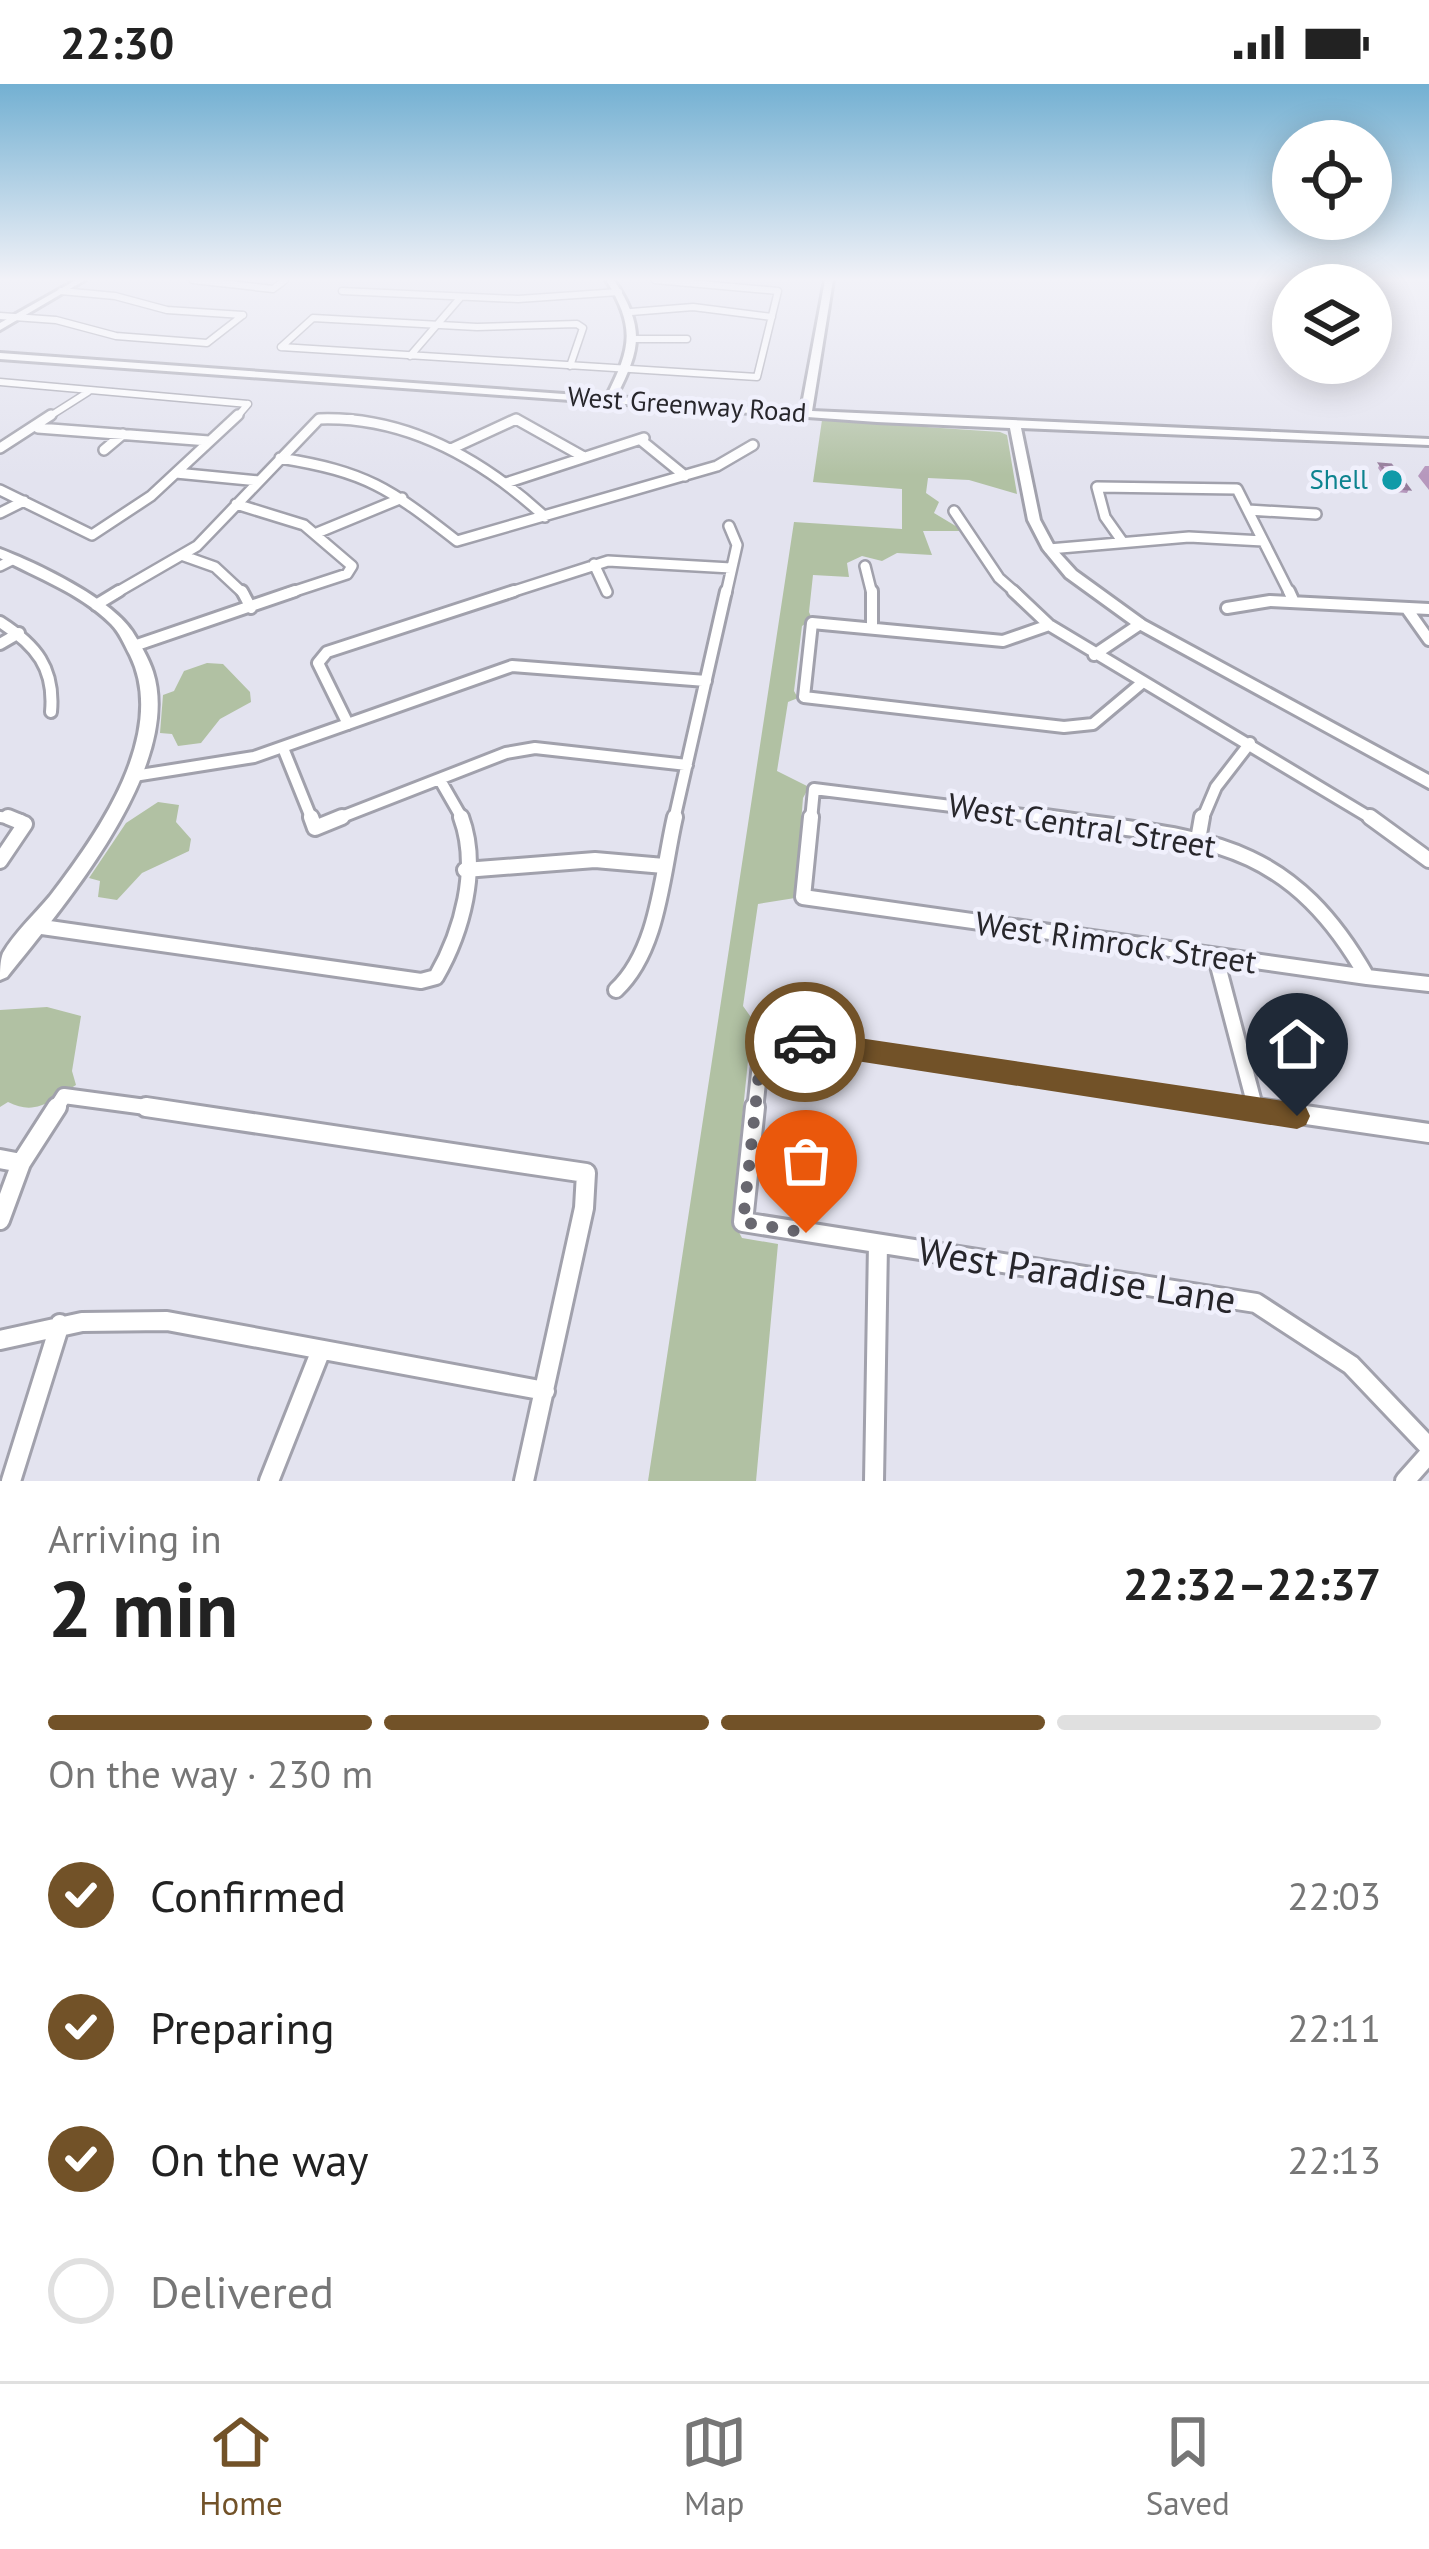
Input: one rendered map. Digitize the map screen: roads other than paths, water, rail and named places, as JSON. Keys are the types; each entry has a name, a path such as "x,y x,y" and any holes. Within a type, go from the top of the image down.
{"main road":[{"path":"610,399 633,345"},
{"path":"806,414 818,345"},
{"name":"West Greenway Road","path":"0,356 806,414 1429,442"},
{"path":"1016,425 1031,511 1049,549 1092,591 1140,624 1429,782"},
{"name":"West Greenway Road","path":"1016,425 1036,430 1429,452"},
{"path":"0,971 99,842 134,776 148,707 146,677 134,646 96,605 4,560"}],"street":[{"path":"283,345 753,379 763,345"},
{"path":"410,356 419,345"},
{"path":"570,366 579,345"},
{"path":"0,382 248,404 122,519 92,535 0,490"},
{"path":"0,448 88,392"},
{"path":"96,605 184,556 320,419 383,425 451,449 506,483 544,518"},
{"path":"451,449 516,419 582,456"},
{"path":"38,428 209,441"},
{"path":"104,450 123,434"},
{"path":"506,483 643,440 685,476"},
{"path":"280,458 361,475 402,498 458,541 726,463 753,446"},
{"path":"176,473 259,481"},
{"path":"1122,542 1105,517 1097,487 1237,489 1294,602"},
{"path":"317,533 402,498"},
{"path":"0,513 24,501"},
{"path":"134,646 347,574 352,566 317,533 289,517 236,504"},
{"path":"1248,509 1316,514"},
{"path":"954,511 999,578 1049,625 1341,797 1429,860"},
{"path":"616,990 640,962 664,866 737,540 729,526"},
{"path":"1049,549 1189,537 1263,541"},
{"path":"184,556 216,568 245,593 251,608"},
{"path":"348,724 319,663 321,657 594,564 627,559 731,568"},
{"path":"594,564 607,592"},
{"path":"865,566 872,582 872,627"},
{"path":"1226,608 1294,602 1429,610"},
{"path":"1407,609 1429,640"},
{"path":"0,622 19,633 48,662 54,687 51,712"},
{"path":"1049,625 1003,641 812,622 804,698 1064,727 1093,724 1143,682"},
{"path":"1094,655 1140,624"},
{"path":"0,644 19,633"},
{"path":"134,776 212,767 283,748 512,667 706,681"},
{"path":"1198,840 1199,826 1214,794 1233,760 1250,743"},
{"path":"283,748 315,828 506,753 535,748 687,765"},
{"path":"35,926 421,981 436,977 459,924 466,830 440,779"},
{"name":"West Central Street","path":"803,897 814,789 919,799 1198,840 1239,852 1294,881 1339,925 1366,977"},
{"path":"0,817 24,820 23,830 0,860"},
{"path":"465,870 595,860 664,866"},
{"name":"West Rimrock Street","path":"803,897 1216,958 1429,983"},
{"path":"1216,958 1256,1111 1429,1133"},
{"name":"West Paradise Lane","path":"1256,1111 763,1036 743,1222 1256,1303 1307,1329 1352,1361 1429,1451"},
{"path":"0,1220 21,1163 64,1096 586,1173 584,1208 524,1481"},
{"path":"0,1160 21,1163"},
{"path":"874,1481 878,1244"},
{"path":"0,1340 60,1324 147,1319 545,1391"},
{"path":"11,1481 60,1324"},
{"path":"269,1481 321,1351"},
{"path":"1406,1481 1429,1451"}],"place":[{"name":"Shell","path":"1392,480"}]}
